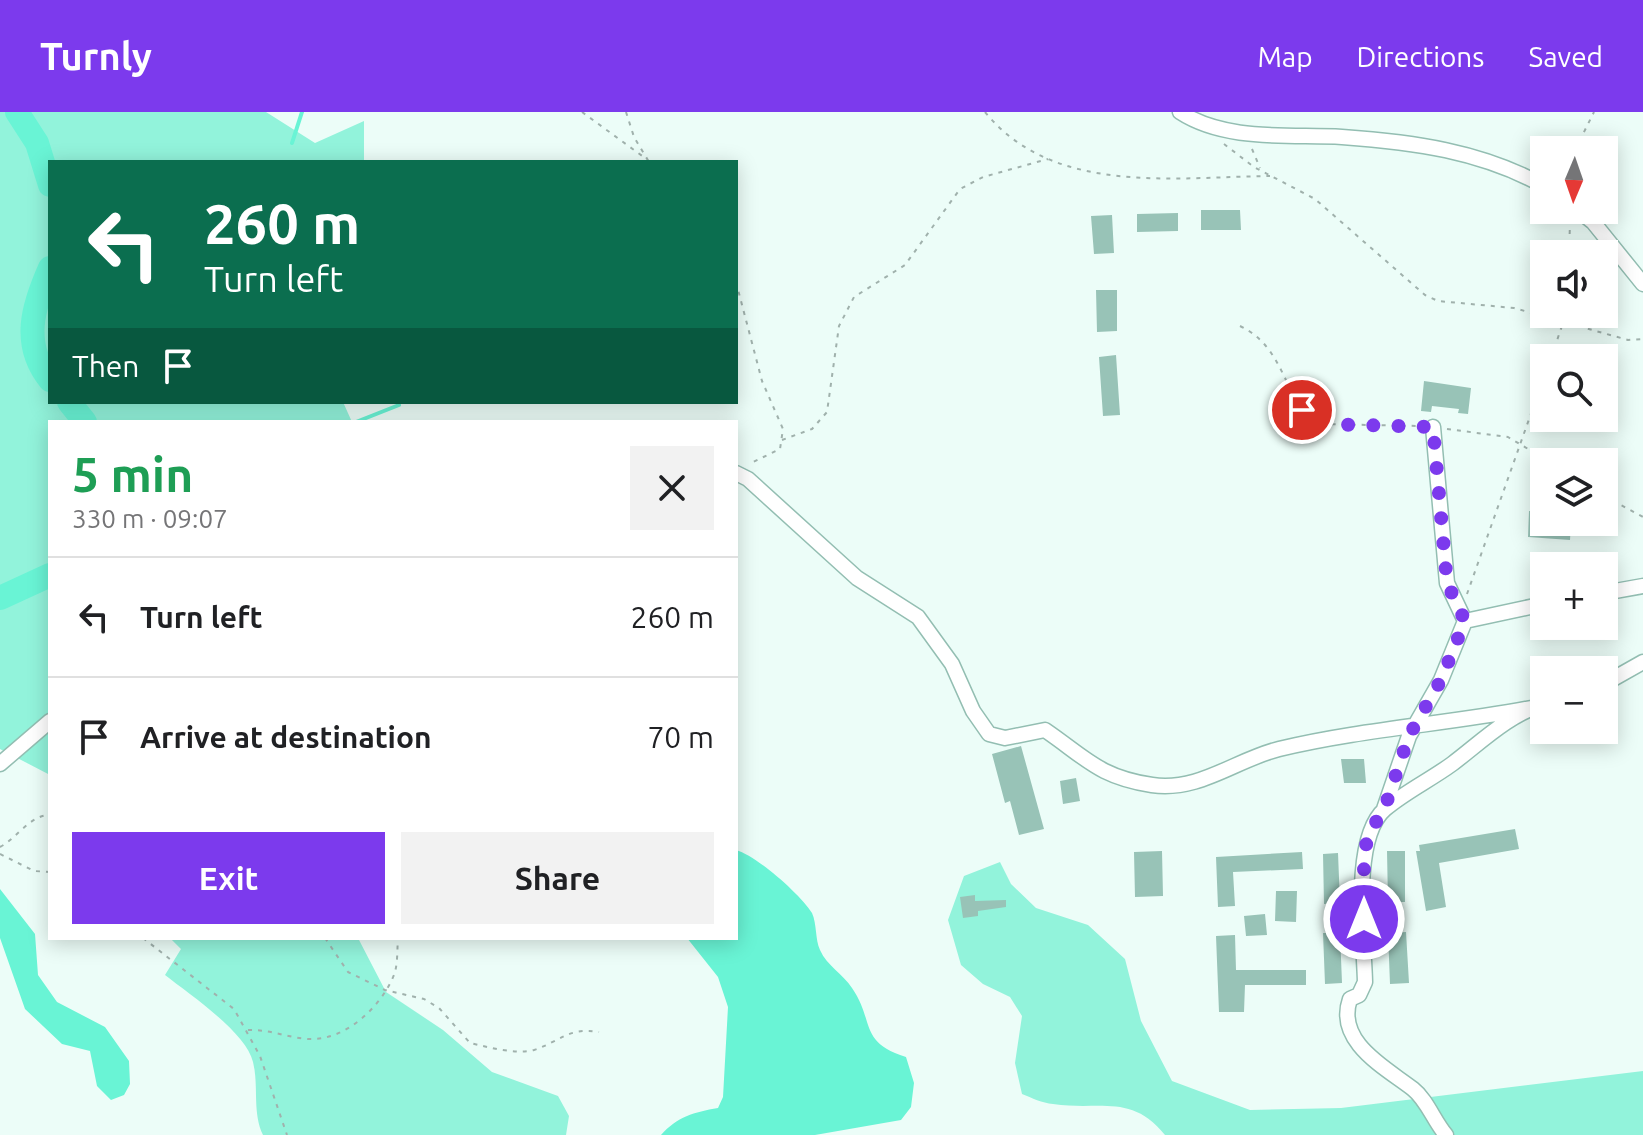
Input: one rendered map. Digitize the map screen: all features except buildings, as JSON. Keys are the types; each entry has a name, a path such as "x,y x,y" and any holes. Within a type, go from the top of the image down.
{"street":[{"path":"1180,112 1201,126 1248,133 1399,142 1464,152 1530,178"},
{"path":"1595,224 1643,284"},
{"path":"1433,427 1447,583 1463,614 1441,680 1413,727 1384,810 1368,834 1364,857 1365,982 1359,995 1350,999 1346,1010 1349,1028 1361,1047 1422,1099 1432,1119 1446,1135"},
{"path":"738,474 748,479 857,578 918,617 952,664 982,725 996,737 1045,730 1097,770 1153,785 1175,787 1196,783 1276,749 1530,707"},
{"path":"1618,590 1643,586"},
{"path":"1463,614 1530,606"},
{"path":"1618,676 1643,662"},
{"path":"1384,810 1530,711"},
{"path":"0,764 48,723"}],"path":[{"path":"582,112 645,158"},
{"path":"626,112 645,158"},
{"path":"985,112 1035,155 1101,174 1132,177 1272,176"},
{"path":"1582,136 1594,112"},
{"path":"1201,126 1272,176 1315,199 1425,295 1438,301 1530,312"},
{"path":"782,440 812,429 827,412 839,326 854,297 905,265 960,189 983,177 1048,159"},
{"path":"738,290 762,381 783,429 780,449 749,464"},
{"path":"1240,326 1269,345 1302,410 1311,419 1323,424 1433,427 1484,433 1518,443 1530,450"},
{"path":"1586,328 1628,340 1643,339"},
{"path":"1463,614 1530,413"},
{"path":"1618,504 1643,517"},
{"path":"0,847 13,840 38,816 48,815"},
{"path":"0,854 34,871 48,872"},
{"path":"145,940 207,990 224,998 260,1056 287,1135"},
{"path":"326,940 348,972 385,990 424,999 439,1008 462,1038 478,1045 535,1050 577,1028 599,1032"},
{"path":"246,1030 263,1029 312,1039 330,1036 359,1020 395,974 398,940"}],"shaded area":[{"path":"0,112 266,112 315,143 364,121 364,160 48,160 48,404 344,404 351,420 48,420 48,774 0,749"},
{"path":"738,851 788,886 812,913 820,950 852,988 874,1037 881,1045 906,1057 914,1083 911,1107 901,1120 815,1135 661,1135 686,1116 718,1108 723,1097 728,1007 718,977 689,940 738,940"},
{"path":"1000,862 1011,884 1036,908 1088,925 1125,959 1141,1021 1172,1081 1250,1110 1341,1108 1643,1071 1643,1135 1165,1135 1140,1113 1127,1109 1049,1103 1022,1094 1015,1063 1022,1016 1010,997 983,984 961,965 948,920 964,876"},
{"path":"0,889 35,934 38,975 57,1002 105,1027 129,1061 130,1084 124,1095 111,1100 97,1086 90,1051 62,1044 25,1009 0,938"},
{"path":"172,940 359,940 386,992 443,1030 492,1072 558,1096 569,1116 566,1135 263,1135 258,1117 255,1071 248,1050 215,1014 165,975 181,949"}],"waterway":[{"path":"17,112 37,143 48,179"},
{"path":"292,143 302,112"},
{"path":"48,273 33,325 35,353 48,377"},
{"path":"71,404 83,420"},
{"path":"361,420 399,405"},
{"path":"0,598 48,576"}],"route":[{"path":"1302,410 1311,419 1323,424 1433,427 1447,583 1465,621 1441,680 1409,736 1384,810 1368,834 1364,857 1364,919"}]}
